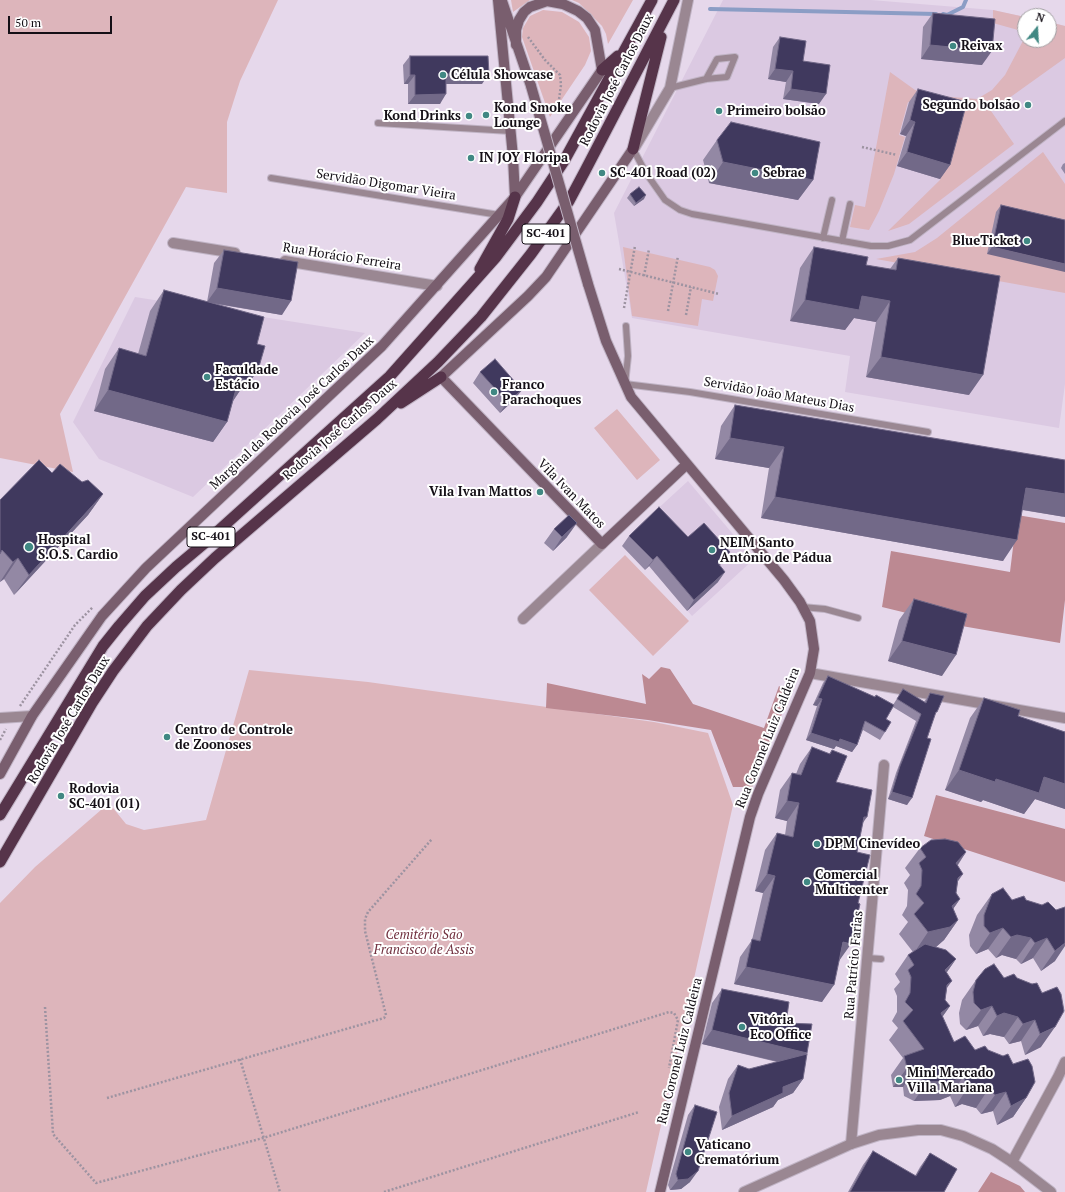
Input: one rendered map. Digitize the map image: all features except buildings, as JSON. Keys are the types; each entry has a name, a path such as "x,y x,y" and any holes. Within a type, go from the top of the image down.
{"highway":[{"name":"Rodovia José Carlos Daux","path":"0,815 103,646 119,626 176,568 390,376 496,257 556,173 652,0"},
{"name":"Rodovia José Carlos Daux","path":"0,862 92,703 113,671 147,626 181,590 215,558 377,419 460,340 505,288 549,230 585,171 674,0"},
{"path":"634,149 666,15"},
{"path":"602,70 626,48"},
{"path":"465,293 508,219 515,197"},
{"path":"377,419 441,377"}],"main road":[{"path":"498,0 515,197"},
{"name":"Rua Coronel Luiz Caldeira","path":"502,0 531,86 603,334 625,384 642,411 757,545 784,580 810,621 814,649 810,672 758,794 750,817 660,1192"},
{"path":"516,45 516,30 519,20 530,7 547,2 563,4 573,8 587,18 595,30 602,70"},
{"name":"Marginal da Rodovia José Carlos Daux","path":"0,774 32,716 102,616 146,568 382,346 437,286 515,197 602,70"},
{"path":"441,377 528,296 546,277 634,149"},
{"name":"Vila Ivan Matos","path":"441,377 602,544 687,464"}],"street":[{"path":"634,149 670,88 688,0"},
{"path":"173,243 244,254"},
{"name":"Rua Horácio Ferreira","path":"275,259 437,286"},
{"path":"523,619 602,544"},
{"path":"810,672 1065,718"},
{"path":"0,718 32,716"},
{"name":"Rua Patrício Farias","path":"851,1144 884,764"},
{"path":"1012,1162 1065,1062"},
{"path":"744,1192 851,1144 897,1132 941,1130 963,1136 992,1149 1012,1162 1051,1192"}],"lane":[{"path":"670,88 706,79 726,77 735,57 717,59 706,79"},
{"path":"634,149 646,174 665,200 680,210 692,214 823,238 870,246 888,246 910,240 1065,121"},
{"path":"378,123 510,130"},
{"name":"Servidão Digomar Vieira","path":"271,178 499,215"},
{"path":"823,238 832,200"},
{"path":"842,241 850,204"},
{"path":"625,384 628,356 626,326"},
{"name":"Servidão João Mateus Dias","path":"625,384 690,392 928,432"},
{"path":"802,607 825,610 858,618"},
{"path":"867,958 881,959"}],"path":[{"path":"516,30 527,35 545,60 560,75 561,85 558,97 556,138"},
{"path":"862,147 897,155"},
{"path":"624,308 635,246"},
{"path":"644,276 649,249"},
{"path":"668,311 678,256"},
{"path":"618,269 719,294"},
{"path":"686,315 691,287"},
{"path":"107,1098 384,1018 386,1015 365,931 365,919 368,912 432,839"},
{"path":"45,1007 53,1134 96,1183 263,1138 669,1012 674,1013 678,1020 669,1068"},
{"path":"240,1059 280,1192"},
{"path":"384,1192 639,1112"}],"shaded area":[{"path":"723,0 871,0 993,10 1017,15 1017,48 1057,48 1057,24 1065,26 1065,384 1059,428 845,392 850,356 632,318 614,213"},
{"name":"Faculdade Estácio","path":"135,297 365,333 193,497 99,459 73,422"},
{"name":"NEIM Santo Antônio de Pádua","path":"688,481 754,559 692,616 654,572 652,514"},
{"path":"1017,515 1065,523 1065,600 1060,643 956,625 882,607 891,551 1010,572"},
{"path":"661,667 670,669 693,704 764,728 779,686 790,694 752,787 733,787 711,730 648,720 546,708 547,683 646,704 642,674 649,679"},
{"path":"936,795 1065,829 1065,882 924,836"},
{"path":"991,1172 1020,1186 1025,1192 978,1192"}],"green space":[{"path":"0,0 278,0 240,81 227,122 227,193 186,187 60,414 73,472 0,458"},
{"path":"511,0 530,0 513,12"},
{"path":"572,0 633,0 608,44 606,34 602,26 579,3"},
{"path":"543,10 562,12 579,22 589,37 591,51 585,65 550,117 522,37 523,28 530,16"},
{"path":"993,10 1017,15 1017,30 993,23"},
{"path":"1057,24 1065,26 1065,58 991,111 1014,144 909,224 888,231 940,180 958,115 908,102 899,135 905,137 894,174 879,211 869,230 850,227 855,205 865,207 890,72 915,90 939,96 977,99 992,90 1005,75 1019,48 1057,48"},
{"path":"1043,152 1065,184 1065,293 876,259 915,252 937,238"},
{"path":"623,247 710,267 715,270 718,276 713,301 702,299 698,326 632,316"},
{"path":"617,409 660,460 637,480 594,428"},
{"path":"625,555 689,621 653,656 589,590"},
{"name":"Cemitério São Francisco de Assis","path":"249,670 368,682 654,722 708,733 733,805 646,1192 0,1192 0,903 35,867 109,803 126,824 144,830 206,820"}],"waterway":[{"path":"943,14 947,15 963,7 966,0"},
{"path":"710,9 936,14"}],"place":[{"name":"Reivax","path":"953,46"},
{"name":"Célula Showcase","path":"443,75"},
{"name":"Segundo bolsão","path":"1028,105"},
{"name":"Primeiro bolsão","path":"719,111"},
{"name":"Kond Smoke Lounge","path":"486,115"},
{"name":"Kond Drinks","path":"469,116"},
{"name":"IN JOY Floripa","path":"471,158"},
{"name":"SC-401 Road (02)","path":"602,173"},
{"name":"Sebrae","path":"755,173"},
{"name":"BlueTicket","path":"1027,241"},
{"name":"Faculdade Estácio","path":"207,377"},
{"name":"Franco Parachoques","path":"494,392"},
{"name":"Vila Ivan Mattos","path":"540,492"},
{"name":"Hospital S.O.S. Cardio","path":"29,547"},
{"name":"NEIM Santo Antônio de Pádua","path":"712,550"},
{"name":"Centro de Controle de Zoonoses","path":"167,737"},
{"name":"Rodovia SC-401 (01)","path":"61,796"},
{"name":"DPM Cinevídeo","path":"817,844"},
{"name":"Comercial Multicenter","path":"807,882"},
{"name":"Vitória Eco Office","path":"742,1027"},
{"name":"Mini Mercado Villa Mariana","path":"899,1080"},
{"name":"Vaticano Crematórium","path":"688,1152"}]}
